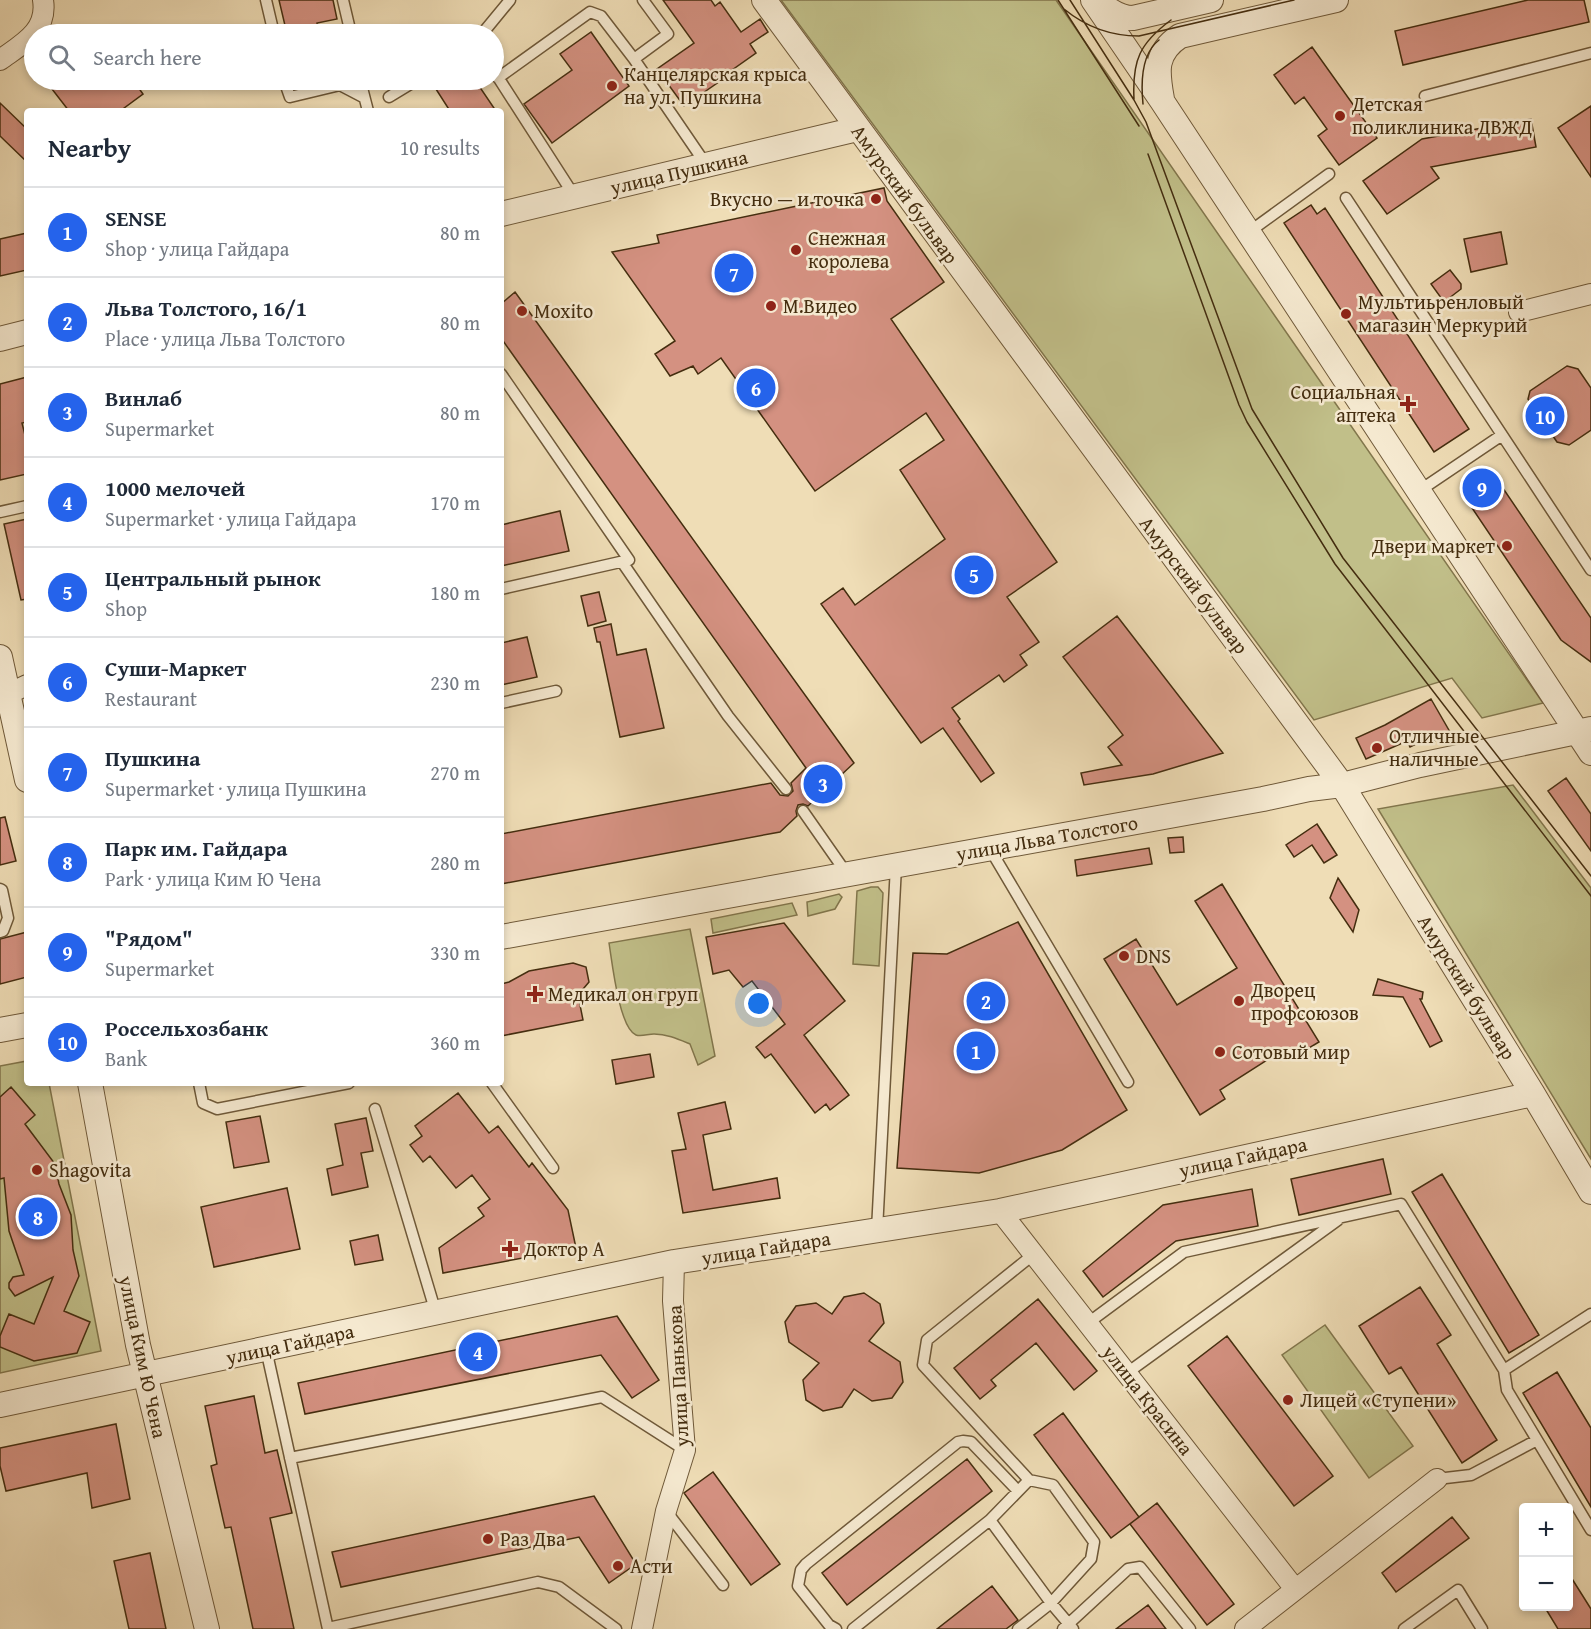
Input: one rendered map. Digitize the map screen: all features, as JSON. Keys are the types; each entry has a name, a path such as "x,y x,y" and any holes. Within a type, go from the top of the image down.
{"street":[{"path":"40,24 44,12 43,0"},
{"name":"Амурский бульвар","path":"764,0 1342,785 1591,1192"},
{"path":"1095,0 1115,14 1124,18 1132,18 1211,0"},
{"path":"1095,0 1419,491 1585,731 1591,753"},
{"path":"1162,101 1158,66 1166,48 1180,36 1335,0"},
{"path":"0,60 24,41"},
{"name":"улица Пушкина","path":"504,213 857,129"},
{"path":"1519,312 1591,294"},
{"path":"0,339 24,333"},
{"path":"0,657 18,689 24,750"},
{"name":"улица Льва Толстого","path":"504,937 1309,789 1342,785 1420,765 1585,731"},
{"path":"0,1030 24,1026"},
{"name":"улица Ким Ю Чена","path":"91,1086 144,1374 207,1629"},
{"name":"улица Гайдара","path":"0,1405 674,1262 1000,1211 1533,1094"},
{"name":"улица Красина","path":"1000,1211 1295,1589"},
{"name":"улица Панькова","path":"642,1629 666,1511 685,1450 673,1301 674,1262"},
{"path":"1245,1629 1437,1479"}],"lane":[{"path":"266,0 272,24"},
{"path":"344,0 349,24"},
{"path":"490,24 510,0"},
{"path":"634,59 668,34 643,0"},
{"path":"504,69 590,12 601,16 634,59 707,166"},
{"path":"1425,96 1591,53"},
{"path":"504,86 575,197"},
{"path":"288,90 290,97 319,90"},
{"path":"350,90 363,97"},
{"path":"362,90 367,108"},
{"path":"389,97 401,90"},
{"path":"1248,232 1329,174"},
{"path":"1346,198 1591,570"},
{"path":"504,378 629,560 504,588"},
{"path":"1419,491 1502,435"},
{"path":"0,512 24,507"},
{"path":"622,562 729,716 786,789"},
{"path":"504,702 556,691"},
{"path":"803,811 847,875"},
{"path":"990,849 1128,1082"},
{"path":"877,1230 896,866"},
{"path":"0,889 8,918 3,931 0,932"},
{"path":"200,1086 203,1103 217,1109 334,1086"},
{"path":"494,1086 553,1168"},
{"path":"375,1108 436,1313"},
{"path":"1088,1323 1184,1252 1401,1204 1504,1370 1507,1390 1591,1530"},
{"path":"1127,1373 1343,1217"},
{"path":"1018,1629 1051,1603 1090,1559 1094,1542 1053,1485 1029,1480 923,1365 927,1340 1034,1254"},
{"path":"1504,1370 1591,1314"},
{"path":"266,1349 328,1628 538,1582 559,1587 616,1629"},
{"path":"290,1458 602,1397 685,1450"},
{"path":"836,1629 829,1625 798,1586 801,1570 958,1442 963,1440 970,1442 1018,1491"},
{"path":"1437,1479 1471,1475 1537,1440"},
{"path":"853,1629 990,1520 1029,1480"},
{"path":"666,1511 723,1585"},
{"path":"990,1520 1068,1627 1128,1569 1140,1567 1190,1629"},
{"path":"1404,1629 1458,1590 1482,1629"}],"shaded area":[{"path":"781,0 1056,0 1543,703 1482,718 1452,678 1314,720"},
{"path":"1513,785 1591,888 1591,1159 1378,809"},
{"path":"878,887 883,893 879,966 853,964 857,891"},
{"path":"839,894 842,897 835,909 808,916 807,902"},
{"path":"792,903 797,915 713,933 711,919"},
{"path":"690,929 715,1056 698,1065 690,1044 663,1035 638,1036 630,1030 617,993 609,943"},
{"path":"24,1062 24,1086 50,1086 101,1351 0,1373 0,1066"},
{"path":"1325,1325 1413,1446 1369,1478 1282,1355"}],"building":[{"path":"279,0 333,0 337,19 317,24 285,24"},
{"path":"663,0 711,0 715,6 720,2 741,32 760,19 768,32 750,44 756,53 684,106 657,69 694,43"},
{"path":"1528,0 1584,0 1589,22 1403,65 1395,31"},
{"path":"591,32 629,86 552,143 524,104 572,70 560,54"},
{"name":"Детская поликлиника ДВЖД","path":"1312,47 1377,138 1339,165 1318,136 1327,129 1304,97 1295,104 1274,75"},
{"path":"53,90 140,90 143,94 124,108 67,108"},
{"path":"437,90 482,90 494,108 448,108"},
{"path":"0,103 24,126 24,159 0,136"},
{"path":"1591,106 1591,177 1558,128"},
{"path":"1531,119 1536,147 1431,167 1439,178 1387,214 1363,181 1422,139"},
{"path":"884,188 887,201 944,282 891,319 1057,562 1007,597 1039,642 1020,655 1027,665 1004,682 999,675 952,708 960,719 958,721 994,773 981,782 943,728 921,743 821,604 843,588 855,605 945,539 900,470 944,440 926,413 815,491 721,358 698,374 693,366 670,376 655,354 675,341 612,252 659,243 657,235"},
{"path":"1311,205 1317,214 1325,208 1469,429 1434,452 1284,223"},
{"path":"1501,232 1507,264 1471,272 1464,239"},
{"path":"24,234 24,271 0,276 0,239"},
{"path":"1450,270 1461,284 1461,289 1444,302 1431,284"},
{"path":"515,292 854,763 808,806 798,805 797,816 780,832 504,883 504,833 771,783 780,795 788,796 793,791 791,783 806,768 504,342 504,301"},
{"path":"1567,366 1578,369 1591,388 1591,430 1569,445 1557,442 1528,399 1530,391"},
{"path":"24,378 24,423 22,423 24,475 0,480 0,384"},
{"path":"1494,475 1591,618 1591,662 1561,640 1464,496"},
{"path":"560,511 569,551 504,565 504,524"},
{"path":"24,520 24,600 21,600 4,524"},
{"path":"599,592 606,621 588,626 581,596"},
{"path":"1117,616 1223,753 1153,774 1084,785 1081,773 1122,765 1108,747 1123,735 1063,657"},
{"path":"611,624 617,655 646,649 664,728 620,737 600,642 597,642 594,628"},
{"path":"527,637 537,677 504,684 504,642"},
{"path":"1431,699 1450,732 1431,743 1429,740 1410,747 1407,741 1366,759 1356,738 1385,725"},
{"path":"1566,778 1591,814 1591,851 1548,791"},
{"path":"5,817 16,861 0,865 0,818"},
{"path":"1317,824 1337,855 1324,863 1312,845 1294,857 1286,845"},
{"path":"1183,837 1184,852 1170,853 1168,838"},
{"path":"1149,848 1152,864 1077,876 1075,860"},
{"path":"1338,878 1359,910 1353,932 1330,898"},
{"name":"Дворец профсоюзов","path":"1222,884 1319,1042 1289,1060 1283,1050 1220,1090 1225,1099 1200,1115 1104,959 1136,939 1177,1005 1237,968 1195,901"},
{"path":"1018,922 1127,1110 1062,1150 979,1173 897,1168 913,953 947,954"},
{"path":"784,923 845,1001 804,1035 849,1095 830,1110 826,1104 815,1113 771,1054 765,1058 756,1047 785,1024 752,981 743,987 729,970 713,974 706,937"},
{"path":"24,933 24,978 0,984 0,939"},
{"path":"573,963 586,967 589,982 578,995 583,1020 504,1035 504,983 529,971"},
{"path":"1378,979 1423,992 1422,999 1420,999 1442,1041 1430,1047 1403,997 1373,995"},
{"path":"650,1054 654,1077 616,1084 612,1060"},
{"path":"11,1087 35,1115 25,1124 55,1164 59,1184 71,1215 73,1250 79,1276 64,1311 90,1322 77,1353 34,1361 0,1347 0,1336 9,1314 34,1324 53,1277 15,1296 9,1288 13,1277 24,1275 9,1231 4,1178 0,1179 0,1097"},
{"path":"458,1093 489,1133 498,1126 529,1167 532,1163 568,1210 576,1248 443,1273 439,1248 484,1216 478,1208 490,1199 472,1175 456,1188 430,1156 423,1162 410,1145 422,1136 415,1126"},
{"path":"725,1102 731,1129 703,1135 713,1190 777,1178 780,1198 683,1213 672,1151 686,1149 678,1113"},
{"path":"260,1116 269,1162 234,1168 226,1122"},
{"path":"366,1118 373,1151 361,1153 368,1187 332,1195 327,1169 343,1165 335,1124"},
{"path":"1383,1159 1391,1194 1299,1215 1291,1179"},
{"path":"1442,1174 1539,1335 1509,1353 1412,1192"},
{"path":"287,1188 300,1249 214,1267 201,1207"},
{"path":"1252,1189 1258,1226 1176,1241 1103,1297 1083,1271 1163,1205"},
{"path":"378,1235 383,1260 355,1265 350,1241"},
{"path":"1420,1287 1451,1335 1437,1344 1497,1440 1462,1463 1401,1367 1389,1374 1359,1326"},
{"path":"864,1293 880,1304 884,1323 869,1341 900,1362 903,1382 892,1398 872,1401 854,1389 842,1407 823,1411 806,1400 803,1380 819,1363 789,1342 785,1322 796,1306 816,1303 832,1314 844,1297"},
{"path":"1038,1299 1097,1371 1074,1390 1036,1343 991,1380 996,1386 980,1399 954,1368"},
{"path":"617,1316 659,1380 632,1398 601,1355 305,1414 298,1383"},
{"path":"1227,1336 1333,1476 1294,1506 1188,1366"},
{"path":"1557,1372 1591,1428 1591,1507 1523,1393"},
{"path":"254,1396 265,1453 277,1450 292,1513 270,1518 294,1629 253,1629 231,1527 225,1528 211,1466 217,1464 205,1406"},
{"path":"1063,1413 1139,1517 1111,1538 1034,1435"},
{"path":"116,1424 130,1499 92,1508 87,1473 6,1491 0,1466 0,1448"},
{"path":"967,1459 992,1491 847,1605 822,1573"},
{"path":"713,1472 780,1564 751,1585 684,1493"},
{"path":"594,1496 636,1564 609,1583 579,1537 341,1587 332,1552"},
{"path":"1157,1503 1234,1604 1207,1625 1130,1524"},
{"path":"1452,1517 1469,1538 1396,1592 1382,1573"},
{"path":"150,1553 166,1629 129,1629 114,1561"},
{"path":"1573,1580 1591,1609 1591,1629 1558,1629 1547,1611 1573,1611"},
{"path":"992,1586 1018,1620 1006,1629 937,1629"},
{"path":"1148,1605 1166,1629 1116,1629"}],"tram line":[{"path":"1058,0 1139,126"},
{"path":"1070,0 1146,122 1252,409 1343,558 1591,876"},
{"path":"1064,9 1081,21 1099,29 1139,36 1294,0"},
{"path":"1134,99 1135,73 1140,54 1160,28 1171,20"},
{"path":"1143,104 1142,79 1146,61 1153,46 1159,40"},
{"path":"1148,154 1247,422 1335,564 1591,896"}],"place":[{"name":"Канцелярская крыса на ул. Пушкина","path":"612,86"},
{"name":"Детская поликлиника ДВЖД","path":"1340,116"},
{"name":"Вкусно — и точка","path":"876,199"},
{"name":"Снежная королева","path":"796,250"},
{"name":"Пушкина","path":"734,273"},
{"name":"М.Видео","path":"771,306"},
{"name":"Moxito","path":"522,311"},
{"name":"Мультиьренловый магазин Меркурий","path":"1346,314"},
{"name":"Суши-Маркет","path":"756,388"},
{"name":"Социальная аптека","path":"1408,404"},
{"name":"Россельхозбанк","path":"1545,416"},
{"name":"\"Рядом\"","path":"1482,488"},
{"name":"Двери маркет","path":"1507,546"},
{"name":"Центральный рынок","path":"974,575"},
{"name":"Отличные наличные","path":"1377,748"},
{"name":"Винлаб","path":"823,784"},
{"name":"DNS","path":"1124,956"},
{"name":"Медикал он груп","path":"535,994"},
{"name":"Льва Толстого, 16/1","path":"986,1001"},
{"name":"Дворец профсоюзов","path":"1239,1001"},
{"name":"SENSE","path":"976,1051"},
{"name":"Сотовый мир","path":"1220,1052"},
{"name":"Shagovita","path":"37,1170"},
{"name":"Парк им. Гайдара","path":"38,1217"},
{"name":"Доктор А","path":"510,1249"},
{"name":"1000 мелочей","path":"478,1352"},
{"name":"Лицей «Ступени»","path":"1288,1400"},
{"name":"Раз Два","path":"488,1539"},
{"name":"Асти","path":"618,1566"}]}
